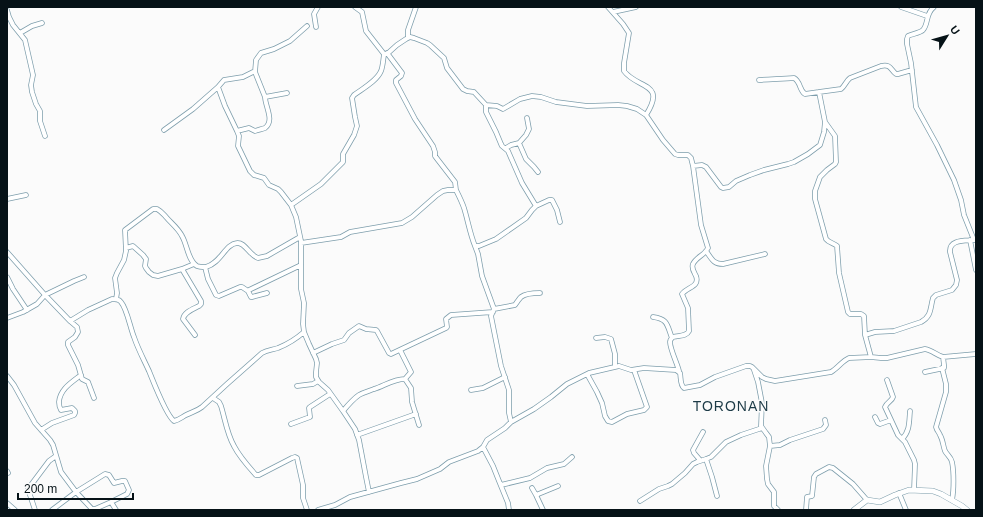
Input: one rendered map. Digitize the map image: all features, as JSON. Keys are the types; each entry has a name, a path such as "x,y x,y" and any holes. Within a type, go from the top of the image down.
{"street":[{"path":"316,27 314,14 318,7"},
{"path":"355,7 362,12 368,35 402,73 396,83 415,119 433,146 435,156 455,182 456,190 464,207 472,239 478,254 482,276 493,310 491,316 496,346 509,390 509,413 511,422"},
{"path":"408,38 410,21 416,7"},
{"path":"608,7 623,24 628,33 624,71 652,91 653,102 646,114"},
{"path":"613,12 636,7"},
{"path":"901,7 927,16"},
{"path":"934,7 930,10 927,16 924,29 908,36 907,39 916,107 954,180 973,240 976,270"},
{"path":"7,11 13,25 25,40 27,46 33,75 31,84 32,92 40,111 40,121 45,136"},
{"path":"20,33 32,26 42,23"},
{"path":"237,131 249,128 256,131 266,127 268,124 270,116 265,97 255,72 256,60 261,53 274,49 290,41 307,26"},
{"path":"292,204 321,184 343,162 343,154 354,135 357,126 352,98 379,75 386,54 408,38 412,37 430,44 444,58 447,68 464,89 474,92 486,105 497,106 503,109 520,99 537,96 556,102 587,106 618,105 637,109 646,114 663,140 676,154 688,155 691,158 701,225 708,248 695,260 692,265 697,282 682,294 688,308 689,331 686,335 673,336 672,338"},
{"path":"759,80 772,78 794,78 805,94 841,89 850,78 881,66 888,66 896,74 912,70"},
{"path":"164,130 193,109 224,80 243,77 255,72"},
{"path":"218,87 239,136 238,146 250,171 254,175 264,178 269,185 281,192 292,204 301,243 301,289 304,303 304,332 308,344 316,359 316,377 343,411 357,435 369,492"},
{"path":"693,166 702,165 706,167 721,187 726,188 743,178 764,170 788,164 808,154 820,145 824,132 825,122 819,92"},
{"path":"265,97 288,93"},
{"path":"486,105 486,112 501,144 508,151 522,183 536,206"},
{"path":"506,148 519,143 524,138 529,129 527,118"},
{"path":"825,122 835,136 836,162 820,177 816,184 814,194 826,239 829,243 837,246 839,273 848,312 850,314 863,315 865,335 871,357"},
{"path":"519,143 526,159 538,172"},
{"path":"301,243 341,237 350,232 402,223 412,217 442,191 456,190"},
{"path":"7,199 26,194"},
{"path":"475,246 496,239 526,218 536,206 549,200 552,200 557,210 560,222"},
{"path":"116,299 117,293 115,278 124,260 126,230 153,209 157,208 178,229 183,237 194,264 198,267 205,267 216,262 228,247 235,243 244,246 252,256 258,258 267,256 300,238"},
{"path":"865,335 875,332 894,330 925,320 930,314 932,298 952,290 958,280 950,252 951,245 955,242 973,240"},
{"path":"126,248 133,246 143,255 146,261 146,268 153,275 158,276 194,264"},
{"path":"706,251 714,261 719,264 765,254"},
{"path":"7,252 45,295 77,327 78,332 75,337 68,342 68,345 78,366 82,380 88,382 94,398"},
{"path":"248,291 301,265"},
{"path":"205,267 208,279 217,296 240,287 248,291 251,297 267,293"},
{"path":"182,269 201,302 199,306 184,314 183,317 195,335"},
{"path":"7,277 13,290 27,310"},
{"path":"7,318 27,310 37,304 45,295 84,277"},
{"path":"313,353 344,340 349,333 359,326 366,329 376,330 391,354 446,328 446,318 451,315 493,310 516,304 520,298 527,294 540,293"},
{"path":"70,321 88,310 112,299 120,300 130,323 134,339 171,419 174,421 177,421 202,407 262,353 288,344 304,332"},
{"path":"653,317 660,318 665,321 668,327 672,338 670,342 684,388 700,385 715,377 750,366 766,379 775,381 831,372 849,358 887,358 925,349 943,357 976,354"},
{"path":"596,338 605,336 610,339 615,354 615,367"},
{"path":"343,411 352,401 363,393 392,382 405,379 411,372 400,350"},
{"path":"943,357 944,365 942,368 946,384 946,392 936,430 941,437 945,451 952,462 952,500"},
{"path":"318,510 335,504 350,496 417,479 440,469 449,462 478,451 483,447 487,440 511,422 534,409 567,384 587,374 619,366 631,370 644,368 678,371"},
{"path":"925,372 942,368"},
{"path":"754,369 762,403 761,426 769,437 770,446 766,466 767,479 768,484 774,492 774,506 778,510"},
{"path":"587,374 602,403 605,416 608,421 612,422 627,414 644,410 647,407 634,370"},
{"path":"41,430 52,423 74,415 75,411 72,408 61,410 59,408 59,399 63,390 81,375"},
{"path":"7,376 14,385 35,423 53,444 61,472 76,492 90,508 96,509 127,494 129,490 125,481 114,483 109,475 105,474 76,492 52,510"},
{"path":"471,390 483,388 505,377"},
{"path":"405,379 411,388 411,397 419,425"},
{"path":"887,380 894,397 886,404 885,407 898,435 902,439 914,460 914,490"},
{"path":"297,386 313,384 318,381"},
{"path":"291,424 310,417 309,408 330,394"},
{"path":"213,398 219,402 221,406 233,445 256,475 260,475 294,457 297,458 303,485 303,498 306,510"},
{"path":"902,439 908,431 910,411"},
{"path":"357,435 416,414"},
{"path":"875,417 880,424 891,420"},
{"path":"770,446 780,445 823,429 826,425 825,420"},
{"path":"640,501 659,489 672,484 693,464 711,457 726,442 762,428"},
{"path":"700,460 693,450 703,432"},
{"path":"483,447 494,466 508,503 509,510"},
{"path":"36,510 28,490 50,460 56,456"},
{"path":"501,485 530,478 547,468 564,464 572,457"},
{"path":"706,459 717,496"},
{"path":"806,510 807,497 812,496 814,477 816,474 829,467 833,468 853,484 867,500 880,502 909,490 936,491 967,510"},
{"path":"536,495 558,486"},
{"path":"532,488 543,510"},
{"path":"899,493 906,510"},
{"path":"854,510 867,500"},
{"path":"7,502 15,510"},
{"path":"111,502 116,510"}],"district":[{"name":"TORONAN","path":"731,406"}]}
